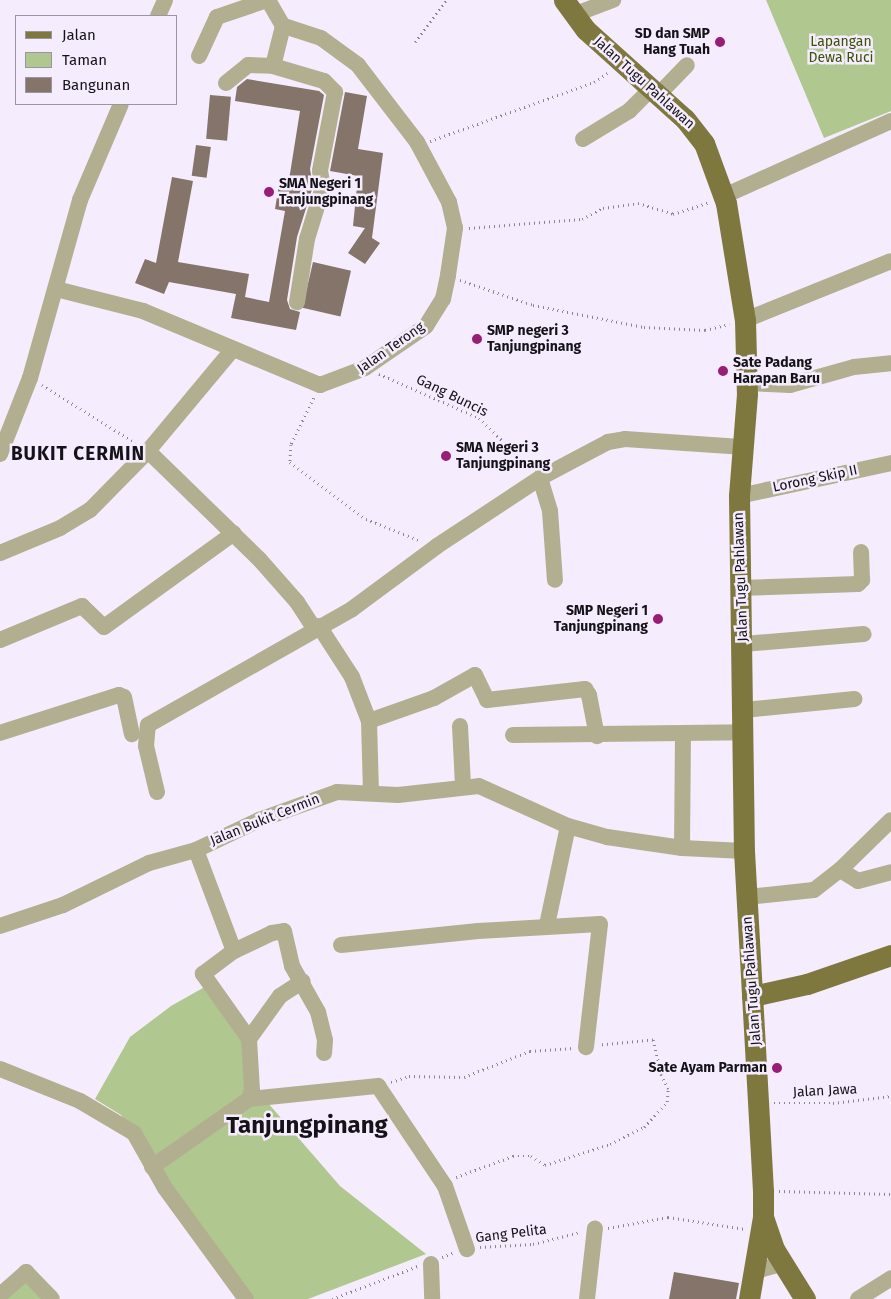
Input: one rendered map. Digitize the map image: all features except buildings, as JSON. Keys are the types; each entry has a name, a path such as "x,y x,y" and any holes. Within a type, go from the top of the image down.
{"main road":[{"name":"Jalan Tugu Pahlawan","path":"569,7 623,64 655,91 704,143 724,196 745,320 746,383 739,496 745,732 744,851 760,1100 763,1191 761,1224"},
{"path":"752,996 807,984 891,955"},
{"path":"761,1224 782,1264 805,1299"},
{"path":"748,1299 761,1224"}],"street":[{"path":"158,15 164,0"},
{"path":"199,56 217,17 268,0 283,26 273,66"},
{"path":"569,7 613,0"},
{"name":"Jalan Terong","path":"283,26 321,38 358,64 420,148 449,202 455,228 443,299 426,326 365,368 320,386"},
{"path":"226,83 248,65 273,66 324,81 335,92 320,171 323,187 307,239 297,302"},
{"path":"583,139 629,111 687,65"},
{"path":"0,454 30,378 80,200 121,105"},
{"path":"724,196 891,121"},
{"path":"745,320 891,262"},
{"path":"56,289 143,311 320,386"},
{"path":"0,553 74,521 148,451 233,349"},
{"path":"746,383 790,385 854,367 891,363"},
{"path":"157,792 146,746 148,725 316,627 352,609 437,546 540,478 608,442 625,439 741,446"},
{"path":"148,451 234,533 297,602 352,677 369,721 371,793"},
{"name":"Lorong Skip II","path":"739,496 891,463"},
{"path":"540,478 550,511 555,580"},
{"path":"0,640 82,606 104,627 234,533"},
{"path":"740,588 858,584 862,580 861,552"},
{"path":"743,644 864,634"},
{"path":"369,721 434,698 475,675 488,700 585,689 589,695 596,736"},
{"path":"0,733 119,695 124,697 132,734"},
{"path":"744,710 854,699"},
{"path":"460,726 464,785"},
{"path":"513,736 683,735 745,732"},
{"path":"682,848 683,735"},
{"name":"Jalan Bukit Cermin","path":"0,926 63,905 157,860 196,850 301,803 337,792 398,795 464,785 479,786 568,826 607,837 682,848 744,851"},
{"path":"747,897 814,890 840,870 891,820"},
{"path":"547,926 568,826"},
{"path":"196,850 234,951"},
{"path":"840,870 858,881 891,872"},
{"path":"341,945 547,926 600,924 586,1047"},
{"path":"249,1099 252,1090 249,1039 203,974 234,951 272,933 284,931 292,966 303,981 318,1012 325,1040 324,1053"},
{"path":"249,1039 280,996 303,981"},
{"path":"0,1068 80,1101 134,1133 152,1167 246,1299"},
{"path":"152,1167 249,1099 378,1086 445,1186 467,1249"},
{"path":"588,1299 595,1228"},
{"path":"430,1298 431,1264"},
{"path":"754,1271 782,1264"},
{"path":"0,1295 26,1272 52,1299"},
{"path":"858,1299 891,1278"}],"path":[{"path":"415,42 446,0"},
{"path":"420,148 455,131 594,82 623,64"},
{"path":"455,228 582,219 603,208 638,203 673,214 724,196"},
{"path":"448,275 508,299 644,327 705,330 745,320"},
{"name":"Gang Buncis","path":"365,368 479,418 540,478"},
{"path":"30,378 148,451"},
{"path":"320,386 291,445 290,462 366,519 437,546"},
{"path":"378,1086 409,1076 464,1077 530,1051 653,1040 660,1075 668,1089 664,1108 644,1128 610,1144 545,1165 531,1156 501,1158 445,1186"},
{"name":"Jalan Jawa","path":"760,1100 779,1104 833,1103 891,1096"},
{"path":"763,1191 891,1194"},
{"name":"Gang Pelita","path":"332,1299 408,1268 431,1264 448,1254 467,1249 533,1244 595,1228 668,1217 761,1224"}],"green space":[{"name":"Lapangan Dewa Ruci","path":"766,0 891,0 891,111 824,138"},
{"path":"210,984 249,1039 256,1087 268,1103 340,1186 426,1254 308,1299 251,1299 121,1115 95,1099 130,1037 171,1006"},
{"path":"25,1279 44,1299 1,1299"}],"place":[{"name":"SD dan SMP Hang Tuah","path":"720,42"},
{"name":"SMA Negeri 1 Tanjungpinang","path":"269,192"},
{"name":"SMP negeri 3 Tanjungpinang","path":"477,339"},
{"name":"Sate Padang Harapan Baru","path":"723,371"},
{"name":"SMA Negeri 3 Tanjungpinang","path":"446,456"},
{"name":"SMP Negeri 1 Tanjungpinang","path":"658,619"},
{"name":"Sate Ayam Parman","path":"777,1068"}],"district":[{"name":"BUKIT CERMIN","path":"78,454"},
{"name":"Tanjungpinang","path":"307,1126"}]}
